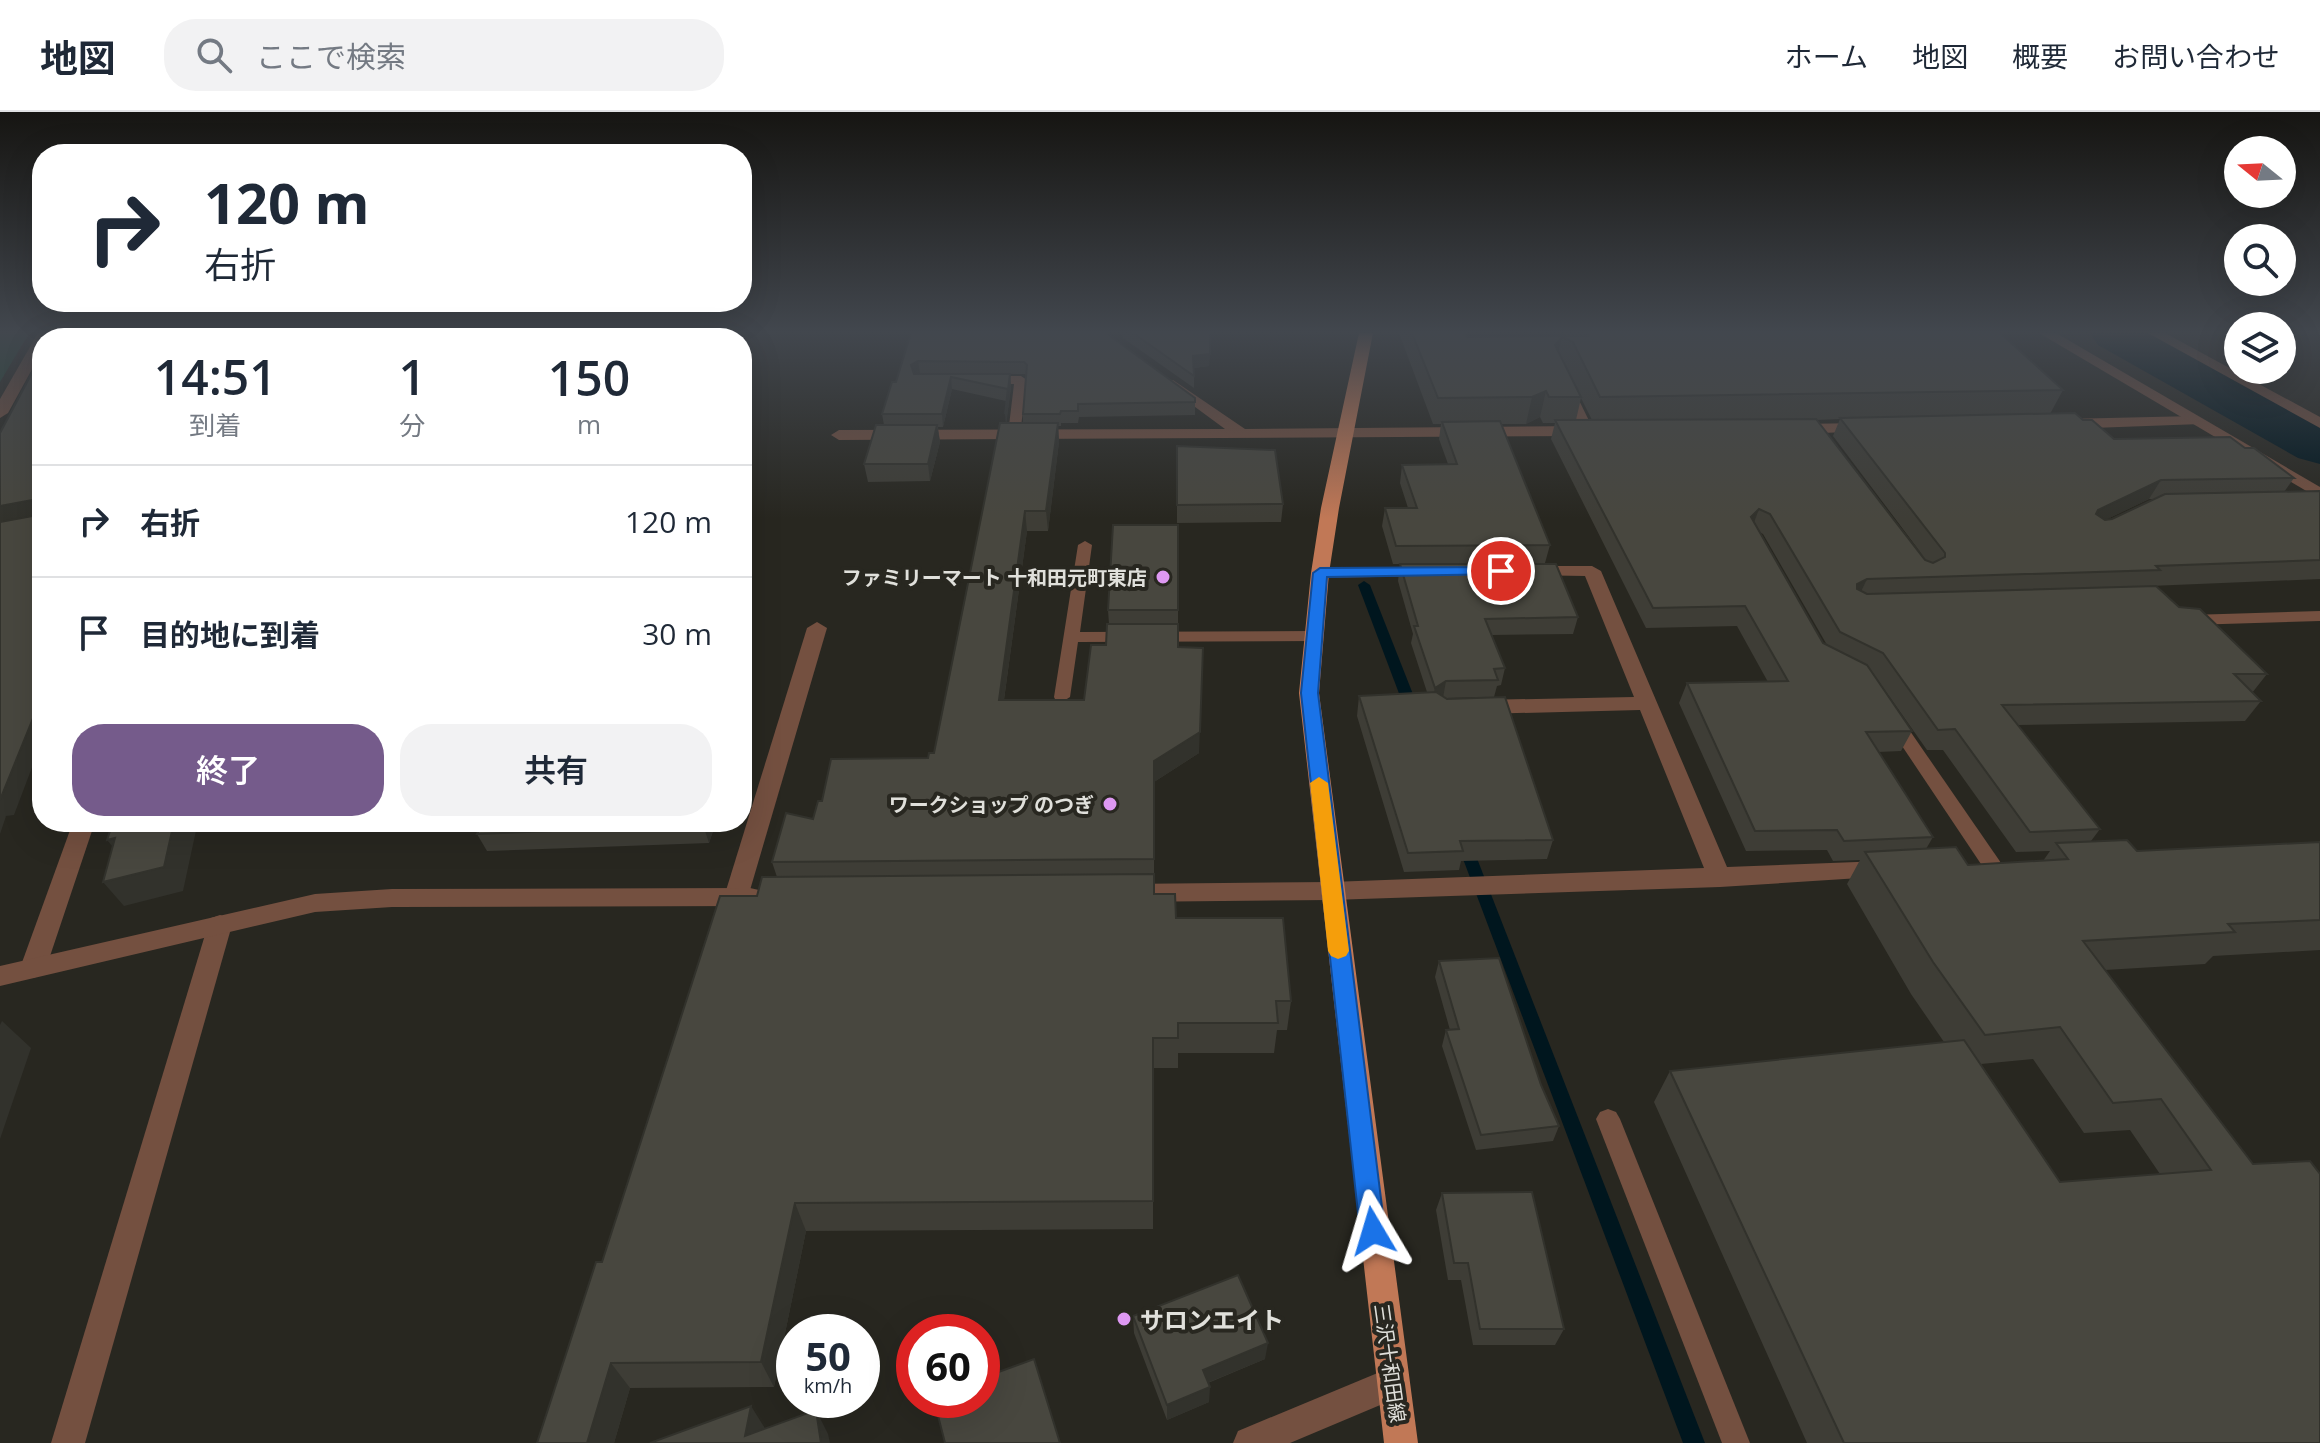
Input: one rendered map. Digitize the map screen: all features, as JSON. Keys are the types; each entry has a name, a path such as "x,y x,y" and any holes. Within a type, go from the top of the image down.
{"main road":[{"name":"三沢十和田線","path":"1355,395 1330,508 1320,573 1309,693 1401,1443"}],"street":[{"path":"0,413 10,395"},
{"path":"1187,395 1241,434"},
{"path":"2151,395 2320,494"},
{"path":"2269,395 2320,423"},
{"path":"2052,424 2195,421"},
{"path":"1785,430 1820,435 1878,428"},
{"path":"839,435 1596,431"},
{"path":"1512,571 1592,571 1720,878"},
{"path":"1320,573 1448,572"},
{"path":"736,897 817,628"},
{"path":"1459,707 1646,703"},
{"path":"33,968 81,832"},
{"path":"1962,867 2000,865"},
{"path":"1096,894 1331,891 1901,869"},
{"path":"0,976 315,903 392,898 767,897"},
{"path":"68,1443 220,925"},
{"path":"1250,1443 1392,1383"}],"lane":[{"path":"1014,434 1019,395"},
{"path":"1573,395 1596,431"},
{"path":"1062,697 1085,545"},
{"path":"2172,621 2320,616"},
{"path":"1070,637 1315,636"},
{"path":"1882,704 2000,865"},
{"path":"1608,1119 1736,1443"}],"building":[{"path":"20,395 32,395 32,500 0,506 0,433"},
{"path":"888,395 947,395 942,414 882,414"},
{"path":"1025,395 1191,395 1195,398 1195,402 1078,404 1078,411 1023,414"},
{"path":"1437,395 1536,395 1532,397 1438,398"},
{"path":"1548,395 1581,397 1549,397"},
{"path":"1599,395 1725,395 1600,397"},
{"path":"2075,413 2083,420 2092,420 2114,439 2230,437 2245,448 2254,448 2294,478 2161,480 2098,510 2096,514 2105,520 2165,494 2320,491 2320,560 2156,566 2160,570 1867,579 1857,584 1857,589 1867,594 2156,586 2179,607 2200,609 2267,674 2234,674 2261,701 2002,705 2100,829 2030,832 1955,729 1938,730 1883,653 1840,632 1770,514 1759,509 1751,517 1823,643 1867,665 1912,731 1866,732 1933,837 1844,841 1837,830 1755,831 1687,683 1788,681 1745,606 1653,608 1555,420 1816,419 1925,560 1933,563 1945,557 1945,553 1840,418"},
{"path":"1500,421 1550,545 1396,546 1385,508 1417,508 1402,465 1457,464 1442,422"},
{"path":"1000,423 1058,423 1046,511 1025,511 999,700 1084,700 1091,645 1106,645 1107,624 1178,624 1178,647 1203,648 1200,732 1154,761 1154,859 772,862 786,813 813,819 818,801 822,801 831,759 928,758 929,753 934,753"},
{"path":"876,425 937,425 928,464 864,464"},
{"path":"1177,446 1275,450 1283,504 1177,505"},
{"path":"32,516 32,721 0,800 0,522"},
{"path":"1113,525 1178,525 1178,610 1108,610"},
{"path":"1400,564 1556,564 1578,617 1485,619 1505,668 1494,669 1498,680 1446,681 1435,688 1414,626 1418,626"},
{"path":"1436,692 1447,699 1505,697 1553,840 1460,841 1463,851 1408,853 1359,696"},
{"path":"110,832 172,832 164,867 103,882 115,838 107,840"},
{"path":"478,832 527,832 477,834"},
{"path":"2127,840 2137,851 2320,842 2320,920 2228,924 2235,932 2083,941 2253,1164 2310,1161 2320,1174 2320,1443 1844,1443 1670,1071 1964,1040 2060,1182 2211,1170 2161,1099 2113,1103 2060,1027 1985,1035 1933,962 1865,852 1956,847 1968,865 2068,859 2056,843"},
{"path":"1154,874 1154,894 1175,894 1176,918 1283,918 1291,1001 1276,1001 1278,1023 1178,1023 1178,1038 1153,1038 1153,1201 795,1203 761,1362 611,1363 587,1443 537,1443 596,1262 602,1262 720,896 757,896 762,877"},
{"path":"1499,958 1541,1085 1559,1126 1481,1135 1446,1030 1459,1029 1439,961"},
{"path":"1532,1192 1564,1329 1480,1329 1468,1263 1454,1263 1442,1193"},
{"path":"1238,1275 1268,1343 1203,1370 1210,1387 1167,1405 1133,1316"},
{"path":"1034,1359 1060,1443 945,1443 939,1418 1000,1418 1000,1371"},
{"path":"751,1406 745,1436 794,1418 817,1418 821,1443 650,1443"}],"waterway":[{"path":"2230,395 2320,445"},
{"path":"1364,585 1413,712"},
{"path":"1464,843 1694,1443"}],"slow traffic":[{"path":"1319,783 1338,951"}],"place":[{"name":"ファミリーマート 十和田元町東店","path":"1163,577"},
{"name":"ワークショップ のつぎ","path":"1110,804"},
{"name":"サロンエイト","path":"1124,1319"}],"route":[{"path":"1373,1231 1309,693 1320,573 1501,571"}]}
